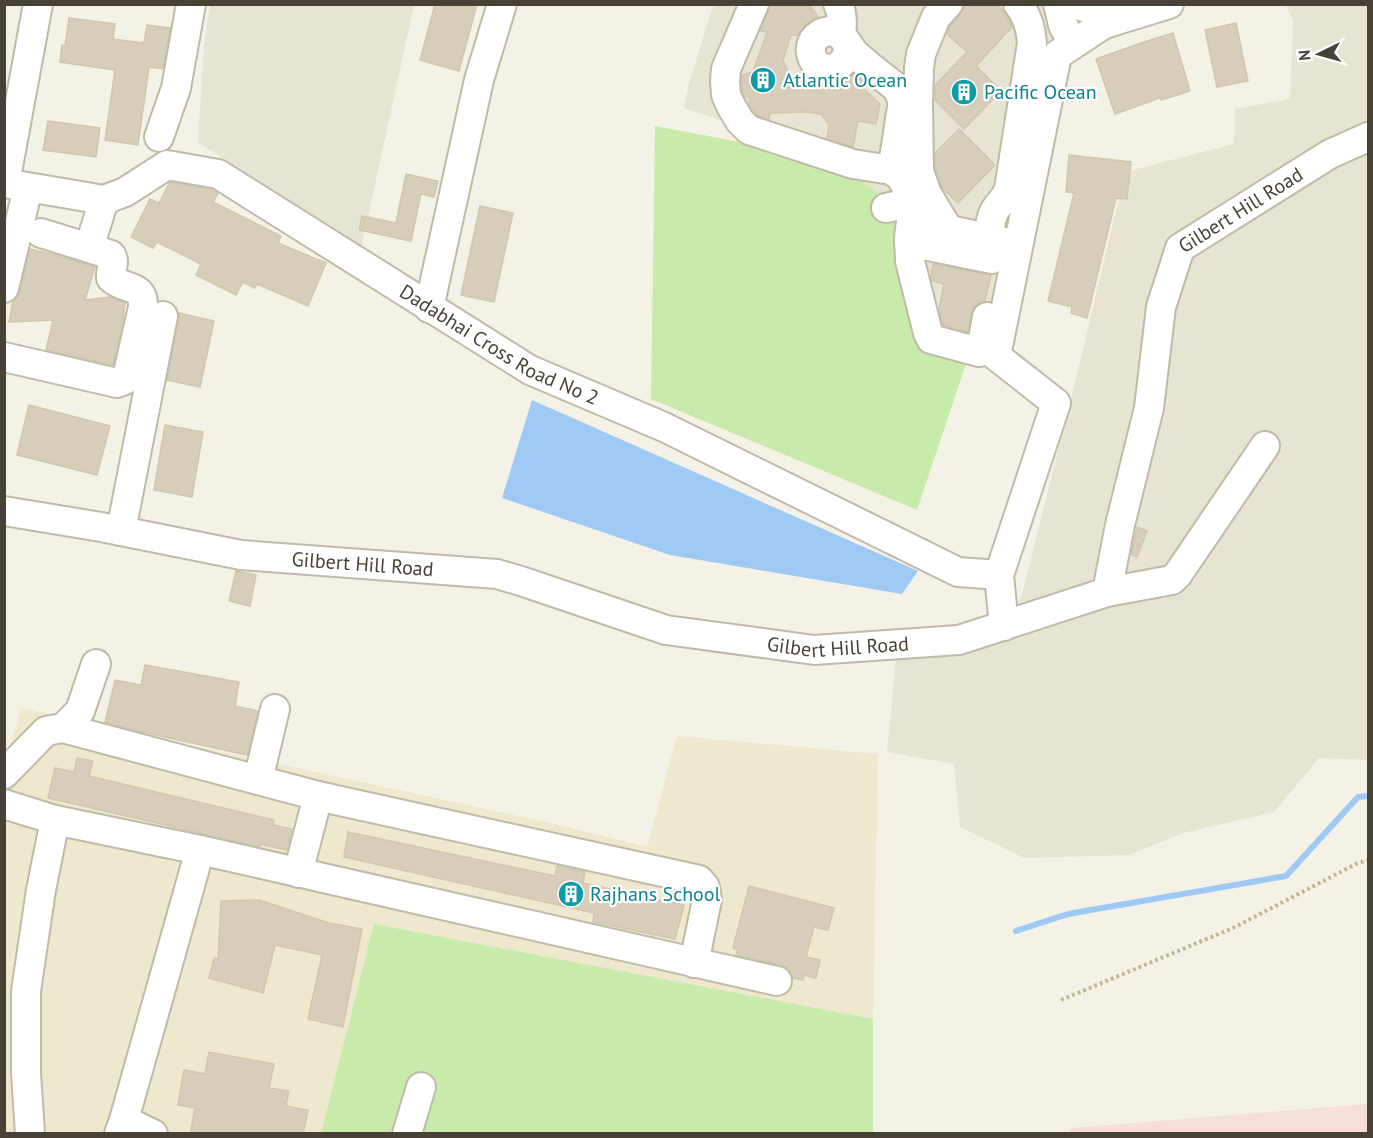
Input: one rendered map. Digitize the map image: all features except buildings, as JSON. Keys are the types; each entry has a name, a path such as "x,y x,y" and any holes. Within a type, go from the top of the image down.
{"street":[{"path":"4,288 13,185 38,4"},
{"path":"159,137 176,88 191,4"},
{"path":"429,308 479,80 502,4"},
{"path":"754,4 726,69 726,95 740,121 749,130 853,164 891,170 900,176 907,188 961,230"},
{"path":"838,4 844,41 858,57 897,88 900,95 902,102 891,170"},
{"path":"948,4 936,17 921,54 918,68 918,171 927,194 961,230 996,356 1056,403 999,575 1004,626"},
{"path":"909,242 961,230 995,210 1006,198 1032,43 1028,22 1018,4"},
{"path":"1058,4 1063,26 1073,44"},
{"path":"1078,4 1088,7 1102,4"},
{"path":"909,242 910,261 928,333 932,339 979,352 981,350 961,230 1057,55 1104,24 1165,5"},
{"name":"Gilbert Hill Road","path":"4,511 241,555 497,574 666,630 814,650 958,640 1107,592 1120,525 1149,408 1161,308 1179,248 1330,154 1368,137"},
{"name":"Dadabhai Cross Road No 2","path":"99,199 124,192 167,165 218,174 530,370 664,427 958,572 999,575"},
{"path":"13,185 99,199 86,239"},
{"path":"909,242 961,230"},
{"path":"4,357 117,383 125,380 144,298 140,292 111,278 114,264 111,255 86,239 41,233"},
{"path":"121,531 163,316"},
{"path":"1107,592 1172,580 1265,446"},
{"path":"63,728 80,711 96,664"},
{"path":"258,780 275,709"},
{"path":"4,774 46,731 63,728 313,795 699,880 705,887 707,900 694,963"},
{"path":"298,873 318,796 313,795"},
{"path":"4,804 55,820 200,850 777,981"},
{"path":"30,1134 26,1073 26,991 41,890 55,820"},
{"path":"153,1134 122,1127 200,850"},
{"path":"4,1014 26,991"},
{"path":"407,1134 421,1087"}],"path":[{"path":"1061,1000 1233,928 1356,864 1368,860"}],"shaded area":[{"path":"1142,4 1148,24 1066,59 1013,354 924,344 831,158 684,108 689,83 712,9 717,5"},
{"path":"210,5 414,5 359,258 305,213 198,142 204,46"},
{"path":"1286,5 1368,5 1368,760 1319,758 1274,812 1183,833 1129,855 1024,858 960,827 954,764 887,752 896,657 1005,641 1022,595 1125,172 1234,144 1235,109 1290,99 1293,20"},
{"path":"21,708 546,822 647,847 677,736 878,754 873,1133 5,1134 4,766"},
{"path":"1367,1104 1368,1133 1067,1133 1072,1128"}],"green space":[{"path":"655,126 835,160 893,205 950,347 969,355 917,510 651,399"},
{"path":"374,924 873,1019 873,1133 321,1134"}],"water":[{"path":"532,400 918,571 902,594 670,555 502,498"}],"waterway":[{"path":"1016,931 1068,914 1286,876 1358,797 1368,796"}],"place":[{"name":"Atlantic Ocean","path":"763,80"},
{"name":"Pacific Ocean","path":"964,92"},
{"name":"Rajhans School","path":"571,894"}]}
